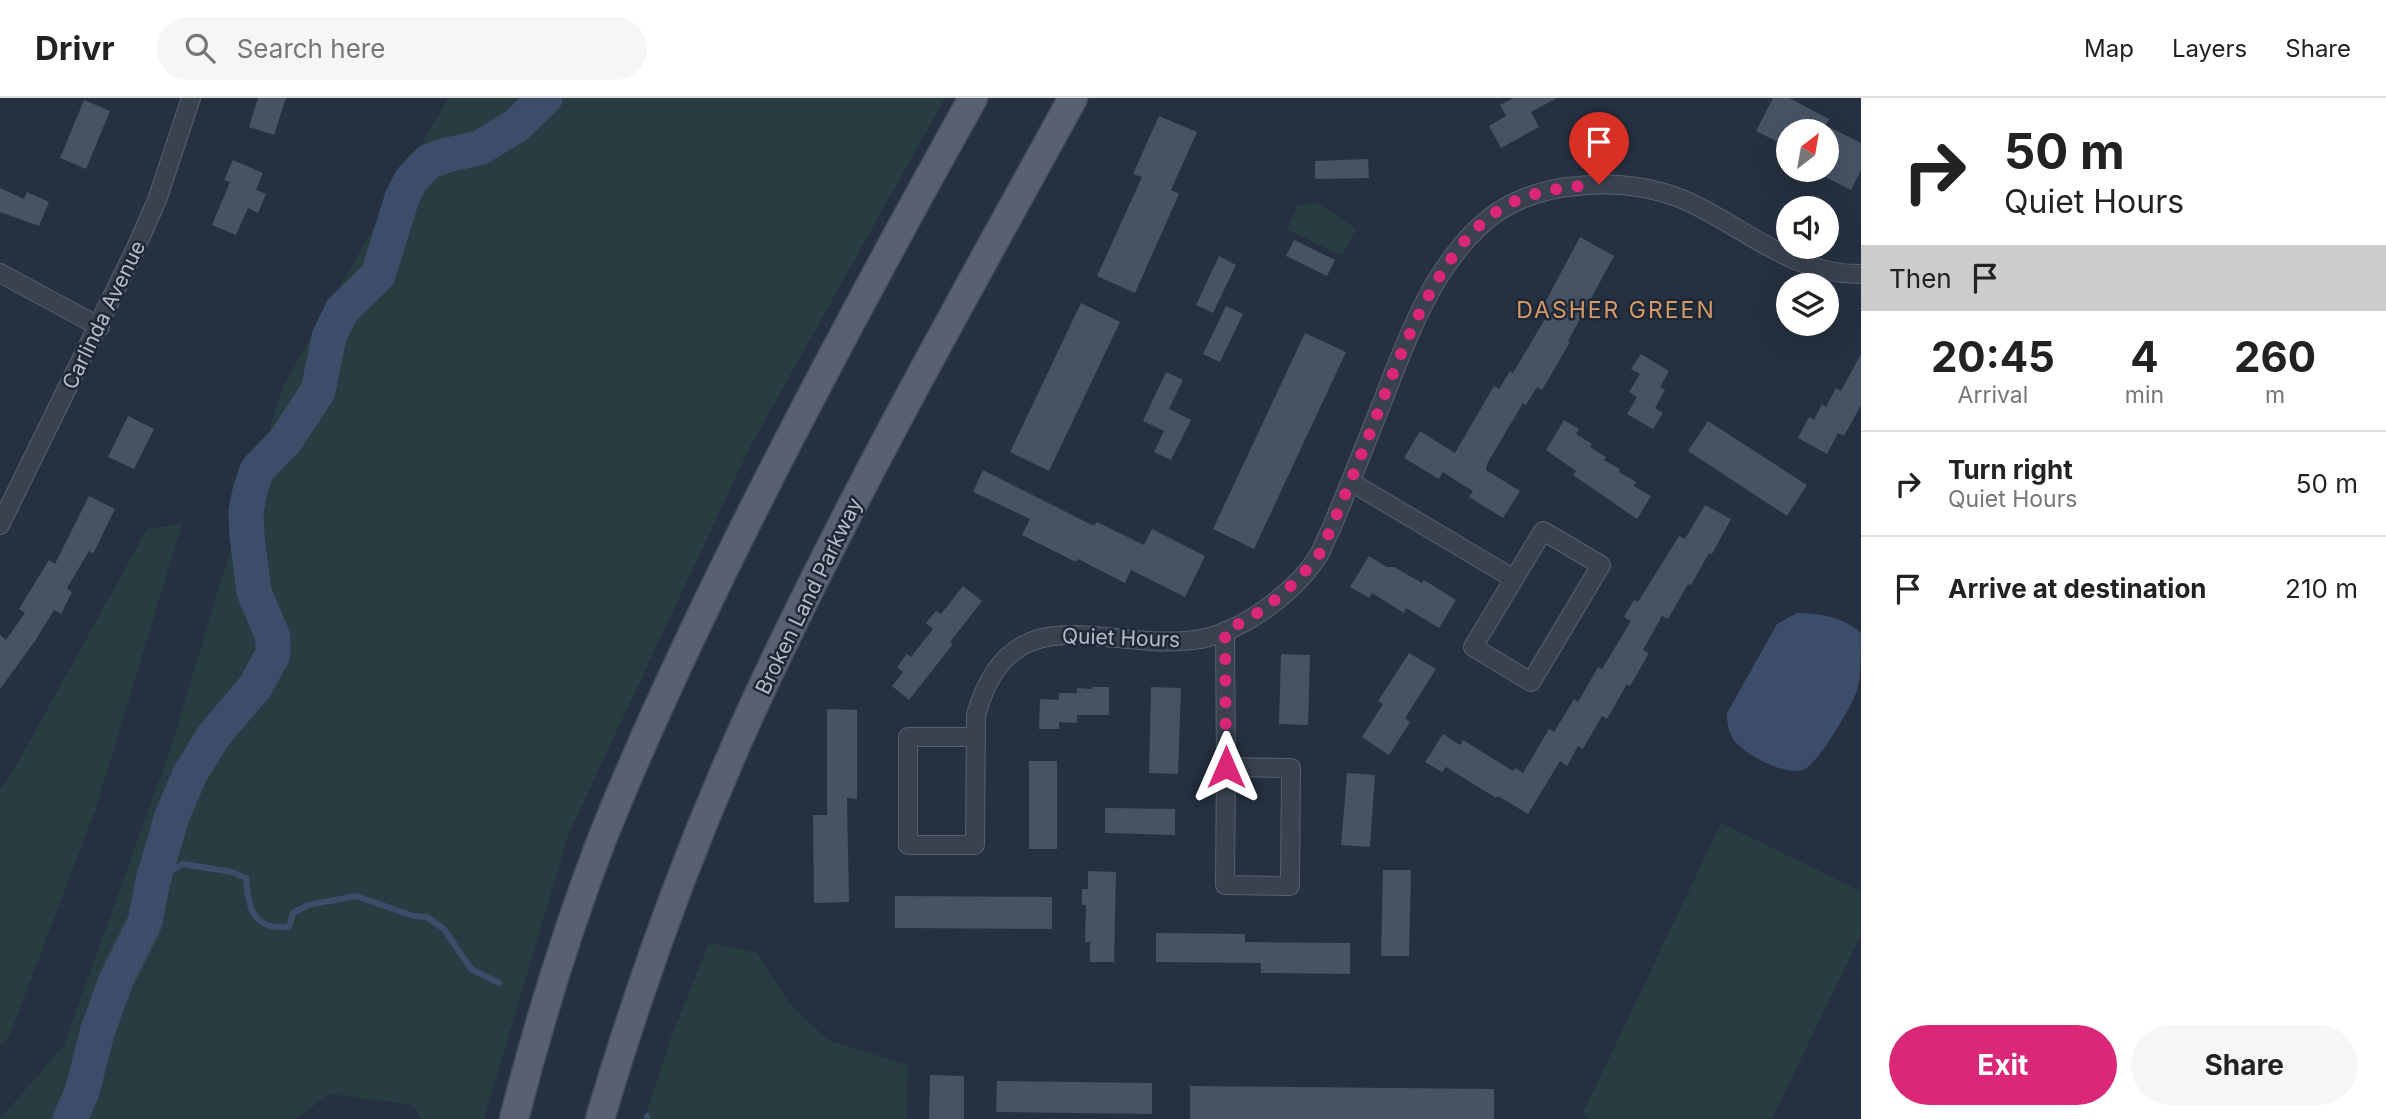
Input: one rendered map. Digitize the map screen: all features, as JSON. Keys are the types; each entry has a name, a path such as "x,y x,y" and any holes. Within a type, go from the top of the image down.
{"main road":[{"path":"514,1119 529,1059 566,940 602,841 650,724 714,589 832,354 973,98"},
{"name":"Broken Land Parkway","path":"600,1119 649,967 683,875 727,766 778,654 905,403 1073,98"}],"street":[{"name":"Carlinda Avenue","path":"0,525 100,327 157,200 191,98"},
{"name":"Quiet Hours","path":"976,737 908,737 908,845 975,845 976,737 976,715 991,676 1002,661 1018,647 1041,638 1064,634 1180,641 1203,639 1225,631 1269,607 1305,572 1320,553 1411,330 1436,284 1476,229 1511,203 1566,187 1599,184 1653,190 1703,209 1793,260 1845,275 1861,274"},
{"path":"0,273 100,327"},
{"path":"1351,482 1514,579"},
{"path":"1543,531 1601,565 1531,682 1473,647 1514,579 1543,531"},
{"path":"1225,631 1225,886 1290,886 1291,768 1226,767"}],"green space":[{"path":"448,98 945,98 749,449 569,833 484,1119 422,1119 412,1105 330,1094 295,1119 0,1119 64,1045 172,744 284,384"},
{"path":"1318,203 1356,229 1342,256 1287,229 1297,206"},
{"path":"182,524 96,808 9,1037 0,1047 0,789 12,773 147,529"},
{"path":"1721,823 1861,891 1861,934 1772,1119 1590,1119 1582,1115"},
{"path":"709,943 756,952 789,1003 828,1040 908,1065 906,1119 644,1119 671,1037"}],"water":[{"path":"1797,613 1831,617 1847,623 1861,633 1860,674 1855,696 1819,755 1805,769 1797,771 1766,763 1738,745 1730,733 1727,713 1777,624"}],"building":[{"path":"258,98 286,98 274,135 249,127"},
{"path":"1514,98 1557,98 1531,112 1539,127 1501,148 1489,126 1506,116 1500,105"},
{"path":"1773,98 1789,98 1829,119 1776,119 1776,141 1756,131"},
{"path":"84,100 110,111 86,169 60,158"},
{"path":"1159,116 1197,132 1171,190 1179,194 1135,293 1097,276 1142,177 1133,174"},
{"path":"1839,132 1861,143 1861,170 1851,190 1835,182 1839,182"},
{"path":"1368,159 1369,178 1315,179 1315,161"},
{"path":"233,160 263,173 256,190 266,194 258,213 248,208 236,235 212,225 230,182 224,180"},
{"path":"0,188 24,199 27,192 49,202 39,226 0,212"},
{"path":"1580,237 1614,256 1542,390 1537,387 1526,405 1523,403 1487,464 1486,470 1520,491 1503,518 1469,497 1473,491 1443,472 1439,479 1404,458 1420,431 1455,453 1494,386 1499,389 1510,371 1513,373 1548,314 1541,310"},
{"path":"1294,240 1335,260 1327,276 1286,256"},
{"path":"1219,256 1236,265 1213,313 1196,305"},
{"path":"1081,303 1120,322 1049,471 1010,452"},
{"path":"1226,306 1243,314 1220,362 1203,354"},
{"path":"1305,333 1346,352 1254,549 1213,529"},
{"path":"1641,354 1669,371 1660,387 1665,390 1655,408 1663,413 1653,429 1627,414 1637,397 1629,392 1640,374 1631,369"},
{"path":"1861,354 1861,405 1844,436 1838,433 1827,454 1798,438 1809,417 1814,420 1822,404 1826,407 1836,388 1841,391"},
{"path":"1166,372 1183,380 1169,409 1191,420 1171,460 1154,452 1164,431 1143,421"},
{"path":"128,416 154,429 134,469 108,457"},
{"path":"1564,420 1579,429 1576,434 1606,457 1604,460 1620,469 1619,472 1636,482 1634,486 1651,496 1637,519 1573,475 1576,471 1546,450"},
{"path":"1708,421 1807,485 1787,516 1688,451"},
{"path":"983,470 1094,526 1097,522 1144,545 1152,529 1205,556 1185,597 1131,570 1125,583 1022,535 1030,519 973,492"},
{"path":"89,496 115,509 93,554 89,551 67,588 72,592 61,614 54,610 0,689 0,635 6,640 25,613 19,609 49,560 55,564"},
{"path":"1705,505 1731,519 1712,554 1709,553 1691,585 1688,584 1668,619 1662,616 1643,650 1649,653 1607,719 1602,716 1583,749 1578,746 1567,766 1560,761 1528,814 1446,767 1442,772 1425,762 1443,734 1460,745 1463,740 1513,771 1515,768 1523,773 1549,729 1554,732 1574,699 1578,702 1598,667 1602,669 1631,621 1624,617 1634,600 1638,602 1679,536 1685,539"},
{"path":"1369,556 1422,583 1424,580 1456,600 1439,628 1406,608 1404,613 1372,593 1369,598 1350,587"},
{"path":"963,586 982,601 950,642 953,644 909,700 892,686 903,672 897,667 907,654 911,657 933,629 926,623 936,611 941,614"},
{"path":"1409,653 1436,669 1405,718 1410,722 1389,755 1362,737 1383,704 1378,701"},
{"path":"1281,654 1310,655 1308,725 1279,724"},
{"path":"1109,687 1109,715 1077,715 1077,723 1059,722 1059,729 1039,729 1040,699 1059,700 1059,693 1077,693 1077,688"},
{"path":"1151,687 1181,688 1178,774 1149,773"},
{"path":"827,709 857,710 857,799 847,798 849,902 814,903 813,815 827,815"},
{"path":"1029,761 1057,761 1057,849 1029,849"},
{"path":"1347,773 1375,775 1370,847 1341,845"},
{"path":"1105,808 1175,809 1175,835 1105,833"},
{"path":"1383,870 1411,870 1409,956 1381,956"},
{"path":"1088,871 1116,872 1114,962 1090,962 1090,942 1085,942 1086,905 1082,905 1082,889 1088,889"},
{"path":"895,896 1052,897 1052,929 895,928"},
{"path":"1156,933 1245,934 1245,942 1350,943 1350,974 1261,973 1261,963 1156,962"},
{"path":"930,1075 964,1076 964,1119 929,1119"},
{"path":"997,1081 1152,1083 1152,1114 996,1112"},
{"path":"1190,1086 1494,1089 1494,1119 1190,1119"}],"waterway":[{"path":"70,1119 82,1092 97,1033 116,980 145,922 153,881 172,816 190,774 214,735 255,687 273,654 273,637 254,592 247,536 246,511 257,470 285,441 318,391 329,337 342,310 378,275 402,198 411,180 428,162 479,148 516,126 545,98"},
{"path":"153,881 183,864 232,872 246,878 251,908 255,915 267,925 277,927 289,927 293,913 308,905 356,896 413,916 427,917 444,929 471,969 499,983"}],"district":[{"name":"DASHER GREEN","path":"1616,310"}],"route":[{"path":"1226,767 1225,631 1269,607 1305,572 1320,553 1411,330 1436,284 1476,229 1511,203 1566,187 1599,184"}]}
